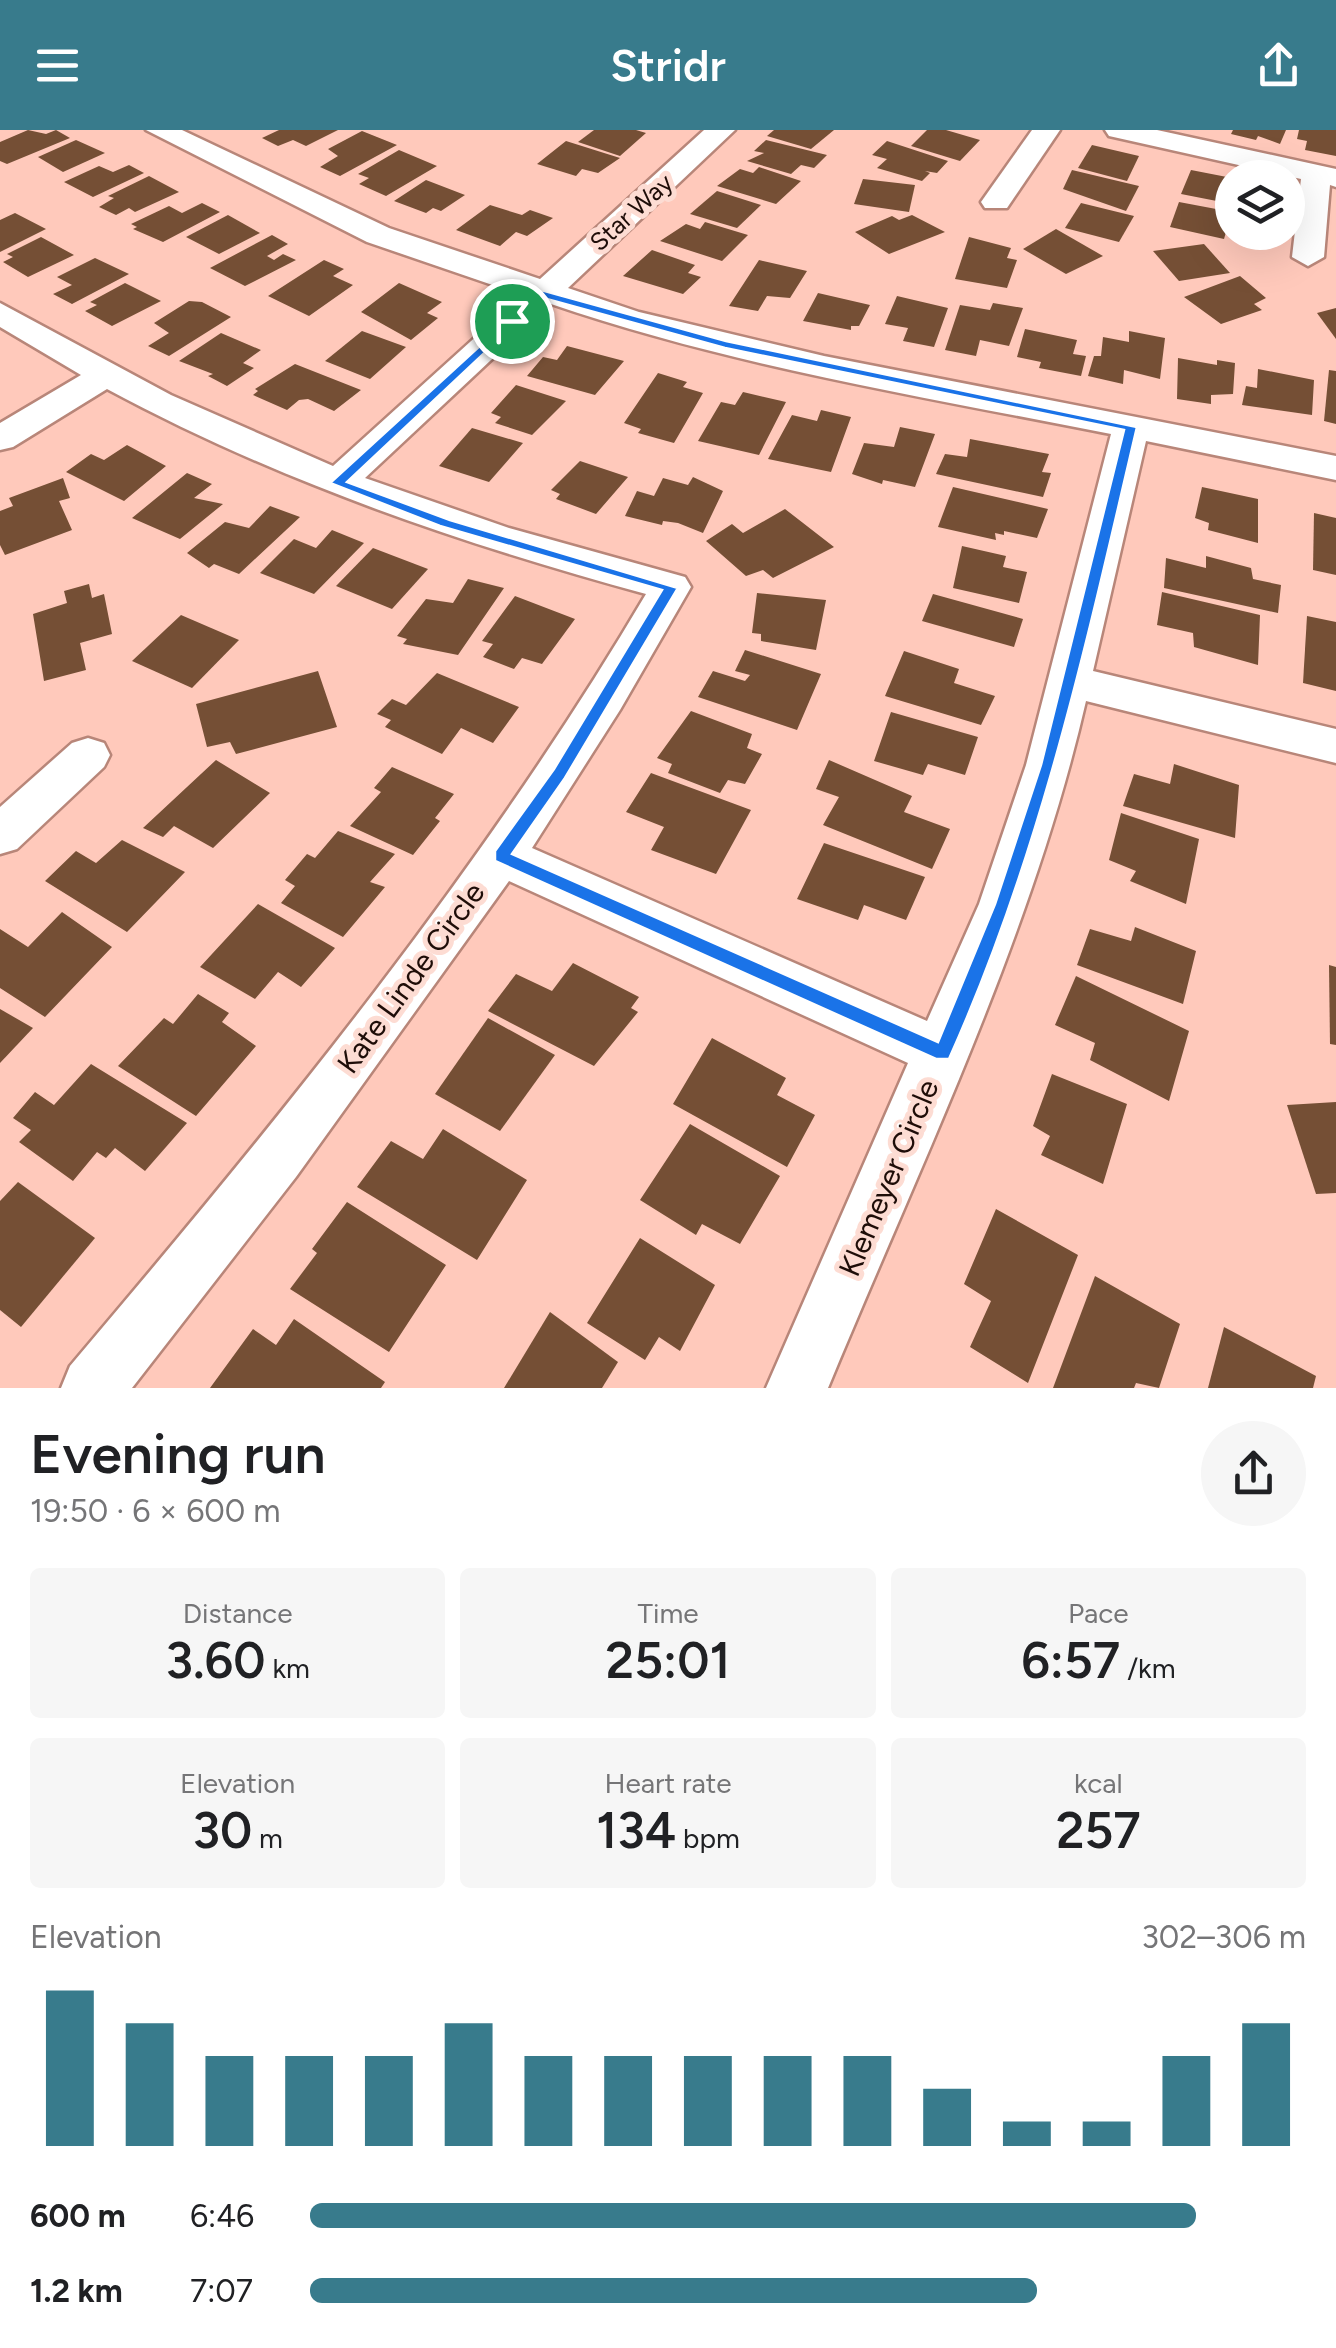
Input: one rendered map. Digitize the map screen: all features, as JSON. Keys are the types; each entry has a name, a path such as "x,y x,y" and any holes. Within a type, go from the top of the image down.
{"street":[{"path":"160,130 378,235 541,294 725,345 1336,468"},
{"name":"Star Way","path":"541,294 721,130"},
{"path":"996,202 1046,130"},
{"path":"1119,130 1326,176 1308,257"},
{"path":"337,483 541,294"},
{"name":"Kate Linde Circle","path":"0,313 103,376 183,417 337,483 445,523 671,588 560,774 501,856 307,1118 92,1388"},
{"path":"0,438 103,376"},
{"name":"Klemeyer Circle","path":"810,1383 1004,904 1049,765 1131,427"},
{"path":"1070,681 1336,746"},
{"path":"0,835 88,755"},
{"path":"501,856 942,1053"}],"building":[{"path":"28,130 46,134 56,130 70,138 7,164 0,161 0,142"},
{"path":"279,130 338,130 306,146 293,140 278,146 262,138"},
{"path":"594,130 646,133 620,156 578,142"},
{"path":"774,130 834,130 811,149 767,136"},
{"path":"927,130 946,130 980,140 960,161 911,146"},
{"path":"1233,130 1286,130 1280,144 1258,136 1256,140 1231,134"},
{"path":"1299,130 1336,130 1336,156 1305,150 1307,141 1297,139"},
{"path":"362,131 397,145 340,176 320,167 338,156 328,149"},
{"path":"76,140 105,153 63,172 38,157"},
{"path":"766,140 827,155 814,168 801,165 791,174 747,161 764,153 754,151"},
{"path":"566,141 620,158 598,173 582,169 576,176 537,164"},
{"path":"887,141 948,161 937,173 925,171 930,173 922,181 877,168 887,159 872,155"},
{"path":"1092,145 1139,156 1127,181 1078,168"},
{"path":"399,150 437,166 386,196 359,184 369,178 358,174"},
{"path":"129,165 144,173 93,197 64,182 99,166 113,172"},
{"path":"759,167 801,181 776,204 717,186 740,169 753,173"},
{"path":"1072,170 1139,186 1126,211 1063,189"},
{"path":"1191,170 1215,175 1215,201 1181,194"},
{"path":"149,176 179,192 135,212 129,208 116,215 99,207 114,198 108,196"},
{"path":"863,179 915,185 909,212 854,204"},
{"path":"426,180 465,195 441,211 433,208 426,213 394,201"},
{"path":"717,191 761,205 737,228 690,214"},
{"path":"1179,202 1215,209 1215,237 1170,227"},
{"path":"202,203 220,212 163,242 133,229 137,227 131,224 169,206 182,213"},
{"path":"1081,203 1134,216 1119,242 1065,228"},
{"path":"490,205 522,215 530,210 553,218 527,236 516,232 500,246 456,230"},
{"path":"15,213 46,229 0,252 0,220"},
{"path":"228,215 260,233 219,254 186,237"},
{"path":"912,215 945,232 889,254 855,232 892,216 899,220"},
{"path":"705,222 748,235 722,261 660,241 686,224 700,229"},
{"path":"1056,229 1103,256 1066,274 1023,249"},
{"path":"272,235 288,244 267,256 274,260 283,254 296,260 245,286 210,268"},
{"path":"41,237 74,255 28,277 3,262 13,257 7,254"},
{"path":"969,237 1011,248 1007,258 1017,260 1007,288 955,279"},
{"path":"1204,244 1230,273 1179,281 1153,251"},
{"path":"652,250 695,265 688,273 701,277 683,294 623,276"},
{"path":"95,258 129,274 72,304 53,294 72,285 57,277"},
{"path":"324,260 344,269 333,276 353,285 309,316 268,296"},
{"path":"759,260 807,271 790,298 767,296 758,311 729,306"},
{"path":"1240,276 1266,298 1254,304 1262,310 1221,324 1184,297"},
{"path":"125,283 161,301 112,326 85,311 97,305 90,302"},
{"path":"399,283 442,302 427,313 438,318 411,340 361,312"},
{"path":"818,293 870,305 859,326 851,326 851,330 803,321"},
{"path":"897,296 948,308 934,347 903,341 908,328 885,324"},
{"path":"189,301 202,302 231,317 169,356 148,346 169,333 154,323"},
{"path":"993,303 1023,308 1009,346 980,340 976,356 945,350 960,305 990,310"},
{"path":"1336,308 1336,339 1317,313"},
{"path":"1025,329 1077,340 1073,354 1086,356 1081,376 1039,368 1041,362 1017,357"},
{"path":"362,331 406,347 370,379 325,361"},
{"path":"1129,331 1165,338 1160,379 1124,370 1123,384 1088,376 1094,356 1101,356 1103,337 1129,342"},
{"path":"221,333 261,350 243,363 254,368 227,386 208,376 213,374 179,361"},
{"path":"567,346 624,361 595,395 527,376 543,357 557,360"},
{"path":"1178,358 1217,365 1217,360 1235,363 1233,394 1211,395 1211,404 1177,399"},
{"path":"295,364 361,390 334,411 308,399 299,400 287,410 253,395 258,391 255,389"},
{"path":"1258,369 1314,380 1312,415 1242,405 1246,386 1257,388"},
{"path":"1329,370 1336,371 1336,424 1324,421"},
{"path":"658,373 687,382 683,387 703,393 674,443 638,433 641,429 624,423"},
{"path":"516,385 566,401 532,435 495,423 501,417 491,413"},
{"path":"743,392 786,402 759,455 698,441 721,402 735,405"},
{"path":"821,410 851,417 831,472 768,459 792,415 817,421"},
{"path":"900,427 935,434 915,487 883,480 882,484 852,474 864,443 894,447"},
{"path":"472,428 523,443 489,482 439,466"},
{"path":"970,439 1049,454 1042,472 1051,473 1043,497 936,474 945,454 967,457"},
{"path":"127,445 166,466 124,501 66,472 91,454 104,460"},
{"path":"580,461 628,477 596,514 556,499 560,494 551,490"},
{"path":"187,473 212,484 194,498 223,504 180,539 132,518"},
{"path":"693,477 723,491 703,533 678,523 663,521 662,525 625,516 637,491 654,496 663,478 688,485"},
{"path":"63,478 70,498 59,501 72,530 5,555 0,545 0,511 13,506 9,498"},
{"path":"953,487 1048,509 1037,538 1004,531 1004,535 995,533 996,540 938,527"},
{"path":"1202,487 1258,499 1258,543 1208,530 1209,523 1195,518"},
{"path":"270,506 300,517 239,574 214,564 209,568 187,553 225,522 249,528"},
{"path":"785,509 834,547 773,578 763,570 746,576 706,541 732,524 743,533"},
{"path":"1314,513 1336,518 1336,575 1313,570"},
{"path":"332,530 364,543 314,594 260,573 294,539 316,548"},
{"path":"962,546 1006,556 1003,567 1027,572 1019,603 953,588"},
{"path":"373,548 428,569 392,609 336,586"},
{"path":"1206,556 1251,568 1253,579 1281,585 1278,613 1164,588 1166,558 1206,568"},
{"path":"468,579 504,588 458,655 403,644 407,639 397,636 426,599 453,603"},
{"path":"89,584 92,598 104,594 112,634 80,643 86,670 44,681 33,614 67,603 64,591"},
{"path":"1162,592 1260,615 1258,665 1194,647 1193,633 1157,625"},
{"path":"757,593 826,600 816,650 761,641 761,634 752,633"},
{"path":"933,594 1023,619 1014,647 922,621"},
{"path":"515,596 575,619 542,664 522,658 514,669 483,657 493,644 482,641"},
{"path":"181,615 239,640 192,688 132,661"},
{"path":"1307,616 1336,622 1336,691 1303,683"},
{"path":"745,650 821,674 797,730 698,697 713,671 745,681 750,675 735,671"},
{"path":"904,651 959,669 954,683 995,696 981,725 885,696"},
{"path":"318,671 337,727 236,754 230,742 207,747 196,704"},
{"path":"437,673 519,707 493,743 461,728 442,754 385,727 391,720 377,714 392,699 406,705"},
{"path":"691,711 752,734 747,748 762,754 745,784 728,780 720,793 668,773 672,764 657,758"},
{"path":"891,712 978,737 965,775 928,764 923,775 874,761"},
{"path":"216,760 270,793 213,848 174,826 163,837 143,828"},
{"path":"829,760 912,796 904,812 950,829 932,869 823,825 839,797 816,789"},
{"path":"1174,764 1239,785 1235,838 1123,806 1134,774 1170,784"},
{"path":"392,767 454,794 435,818 440,821 413,855 350,826 381,792 374,788"},
{"path":"651,773 751,810 716,874 651,850 664,827 626,812"},
{"path":"1121,813 1199,839 1186,904 1130,881 1136,871 1109,860"},
{"path":"338,831 395,854 370,882 385,887 343,937 281,903 295,886 285,880 307,854 315,858"},
{"path":"122,840 185,872 127,932 45,881 76,851 96,863"},
{"path":"824,843 925,877 906,920 864,905 858,920 797,899"},
{"path":"258,904 335,948 301,987 278,972 255,999 200,967"},
{"path":"62,912 112,947 45,1017 0,988 0,929 28,947"},
{"path":"1135,927 1196,951 1183,1004 1077,965 1090,929 1131,941"},
{"path":"573,963 639,997 631,1008 638,1012 594,1066 488,1011 516,974 552,991"},
{"path":"1329,965 1336,967 1336,1045 1330,1044"},
{"path":"1076,976 1189,1031 1169,1101 1090,1060 1095,1043 1055,1025"},
{"path":"198,994 229,1013 222,1022 256,1046 196,1116 118,1066 164,1018 173,1024"},
{"path":"0,1009 33,1028 0,1063"},
{"path":"488,1018 555,1055 500,1131 435,1094"},
{"path":"712,1038 786,1078 777,1095 815,1115 787,1167 673,1104"},
{"path":"91,1064 187,1123 145,1171 115,1148 106,1158 97,1152 73,1181 19,1142 31,1130 13,1118 35,1092 54,1105"},
{"path":"1052,1074 1127,1104 1103,1184 1041,1155 1050,1136 1033,1126"},
{"path":"1336,1102 1336,1193 1316,1194 1287,1105"},
{"path":"690,1124 780,1176 740,1244 702,1224 696,1235 640,1200"},
{"path":"443,1129 527,1180 477,1260 357,1187 391,1141 423,1159"},
{"path":"18,1182 95,1238 21,1327 0,1310 0,1201"},
{"path":"347,1202 446,1265 389,1352 290,1289 317,1253 312,1249"},
{"path":"996,1209 1078,1255 1028,1383 970,1347 991,1301 964,1284"},
{"path":"640,1238 715,1285 680,1351 659,1337 645,1360 587,1323"},
{"path":"1095,1276 1180,1324 1159,1388 1136,1383 1134,1388 1053,1388"},
{"path":"550,1312 618,1362 602,1388 504,1388"},
{"path":"294,1319 385,1382 381,1388 210,1388 253,1329 276,1345"},
{"path":"1224,1327 1316,1376 1313,1388 1208,1388"}],"route":[{"path":"541,294 725,345 1131,427 1049,765 1004,904 942,1053 501,856 560,774 671,588 556,558 337,483 512,321 541,294"}]}
